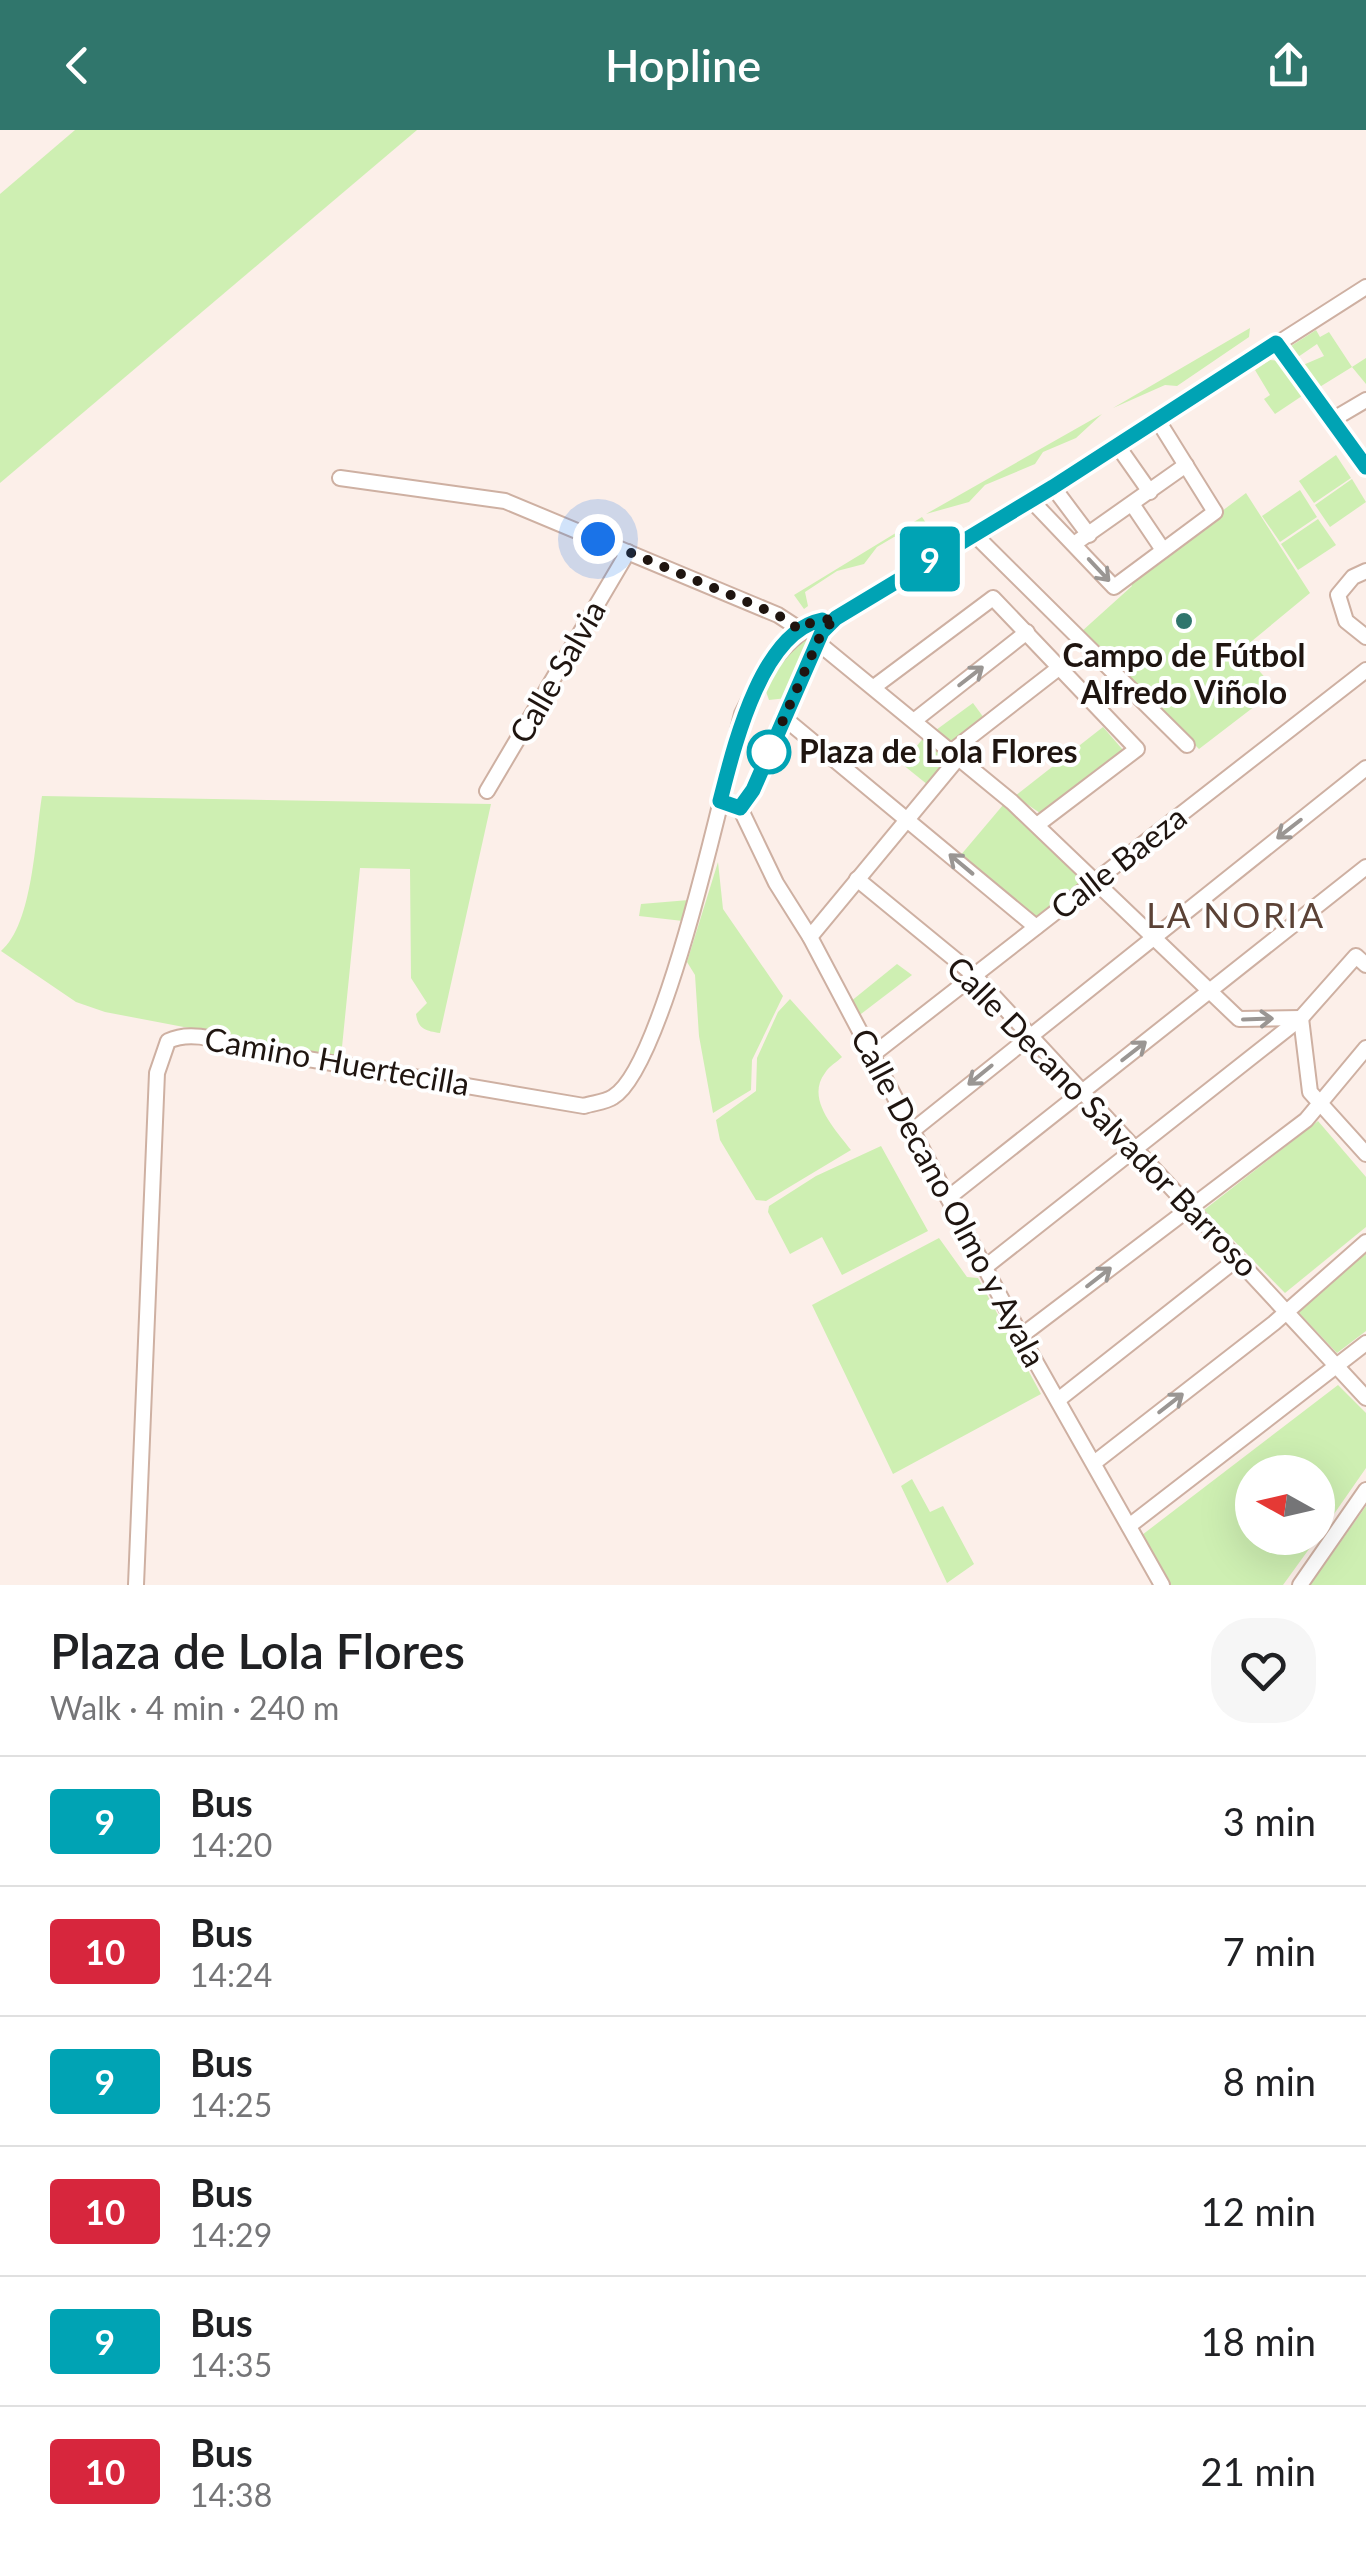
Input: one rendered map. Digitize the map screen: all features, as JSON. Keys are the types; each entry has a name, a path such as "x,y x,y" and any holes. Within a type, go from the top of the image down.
{"street":[{"path":"836,618 812,622 800,630 756,684 742,714 720,801 740,808 753,790 818,642 836,618 1053,487 1366,288"},
{"path":"1276,343 1366,468"},
{"path":"1332,420 1366,400"},
{"path":"1031,500 1114,587 1215,512 1156,419"},
{"path":"1117,445 1150,492"},
{"path":"1074,544 1186,465"},
{"path":"340,478 505,501 778,615 800,630"},
{"path":"1053,487 1088,535"},
{"path":"1132,504 1163,550"},
{"path":"973,533 1187,745"},
{"name":"Calle Salvia","path":"488,792 628,552"},
{"path":"1366,571 1353,577 1338,595 1346,621 1366,637"},
{"path":"874,688 993,598 1137,748 1036,825"},
{"path":"915,720 1027,632"},
{"path":"818,642 1036,825 1239,1019 1301,1018"},
{"path":"810,937 908,820 955,754 1060,666"},
{"name":"Calle Baeza","path":"871,1056 1366,670"},
{"path":"783,717 1036,927"},
{"path":"912,1131 1366,768"},
{"name":"Camino Huertecilla","path":"136,1585 156,1073 168,1041 182,1034 197,1036 249,1049 584,1106 614,1097 640,1063 678,963 720,801"},
{"name":"Calle Decano Olmo y Ayala","path":"740,808 776,884 810,937 984,1268 1162,1585"},
{"path":"948,1198 1366,867"},
{"name":"Calle Decano Salvador Barroso","path":"857,879 974,975 1366,1398"},
{"path":"984,1268 1301,1018 1361,960"},
{"path":"1301,1018 1310,1092 1365,1151"},
{"path":"1022,1336 1306,1120 1366,1048"},
{"path":"1094,1463 1286,1312 1366,1242"},
{"path":"1058,1400 1237,1260"},
{"path":"1129,1526 1366,1343"},
{"path":"1300,1585 1366,1490"}],"green space":[{"path":"75,130 417,130 0,483 0,194"},
{"path":"1250,328 1249,337 1177,386 1165,385 1113,408"},
{"path":"1316,330 1320,337 1329,332 1352,367 1318,388 1303,365 1324,356 1317,344 1298,357 1291,346"},
{"path":"1366,358 1366,384 1352,367"},
{"path":"1270,360 1282,361 1305,394 1275,414 1264,399 1270,395 1255,370"},
{"path":"1102,414 1076,438 1043,452 1035,464 985,485 969,502 926,514"},
{"path":"1336,455 1351,478 1314,503 1299,481"},
{"path":"1352,479 1366,502 1330,527 1315,505"},
{"path":"1300,490 1317,517 1280,542 1262,516"},
{"name":"Campo de Fútbol Alfredo Viñolo","path":"1246,493 1310,593 1241,650 1276,690 1199,749 1081,632 1132,586 1129,581"},
{"path":"922,517 926,523 912,535 894,537 877,547 864,564 837,571 805,592 808,606 804,609 794,595"},
{"path":"1318,519 1336,545 1298,570 1281,544"},
{"path":"818,626 787,698 769,700 763,683 799,640"},
{"path":"973,703 984,718 952,744 936,730"},
{"path":"1103,727 1123,750 1040,813 1015,796"},
{"path":"925,736 951,758 928,785 902,764"},
{"path":"42,796 491,804 440,1033 424,1028 416,1014 427,1003 411,978 410,869 360,868 341,1057 105,1012 76,1002 1,951 12,938 26,901"},
{"path":"1003,805 1088,881 1037,920 960,856"},
{"path":"718,862 723,909 783,996 752,1060 751,1090 713,1113 699,1036 695,975 687,962"},
{"path":"689,900 683,921 639,916 641,904"},
{"path":"897,964 912,975 857,1017 850,1002"},
{"path":"790,999 842,1057 820,1083 820,1104 851,1150 766,1201 756,1200 720,1140 716,1120 756,1091 757,1058 778,1012"},
{"path":"1318,1121 1366,1177 1366,1227 1285,1293 1204,1210"},
{"path":"881,1146 928,1231 842,1275 822,1237 790,1254 768,1212 769,1206 816,1176"},
{"path":"939,1238 967,1277 978,1278 1041,1394 893,1474 812,1305"},
{"path":"1366,1252 1366,1331 1337,1353 1297,1311"},
{"path":"1338,1385 1366,1413 1366,1468 1335,1513 1335,1455 1247,1455"},
{"path":"1235,1464 1235,1555 1305,1555 1283,1585 1171,1585 1142,1535"},
{"path":"912,1479 930,1512 943,1506 974,1564 947,1583 901,1486"},
{"path":"1366,1506 1366,1585 1310,1585 1335,1555"}],"bus line":[{"name":"9","path":"822,620 800,630 756,684 742,714 720,801 740,808 753,790 822,632 836,618 1053,487 1276,343 1366,467"}],"place":[{"name":"Campo de Fútbol Alfredo Viñolo","path":"1184,621"},
{"name":"Plaza de Lola Flores","path":"769,752"}],"district":[{"name":"LA NORIA","path":"1236,916"}],"route":[{"path":"598,539 778,615 800,630 812,622 836,618 822,632 769,752"}]}
